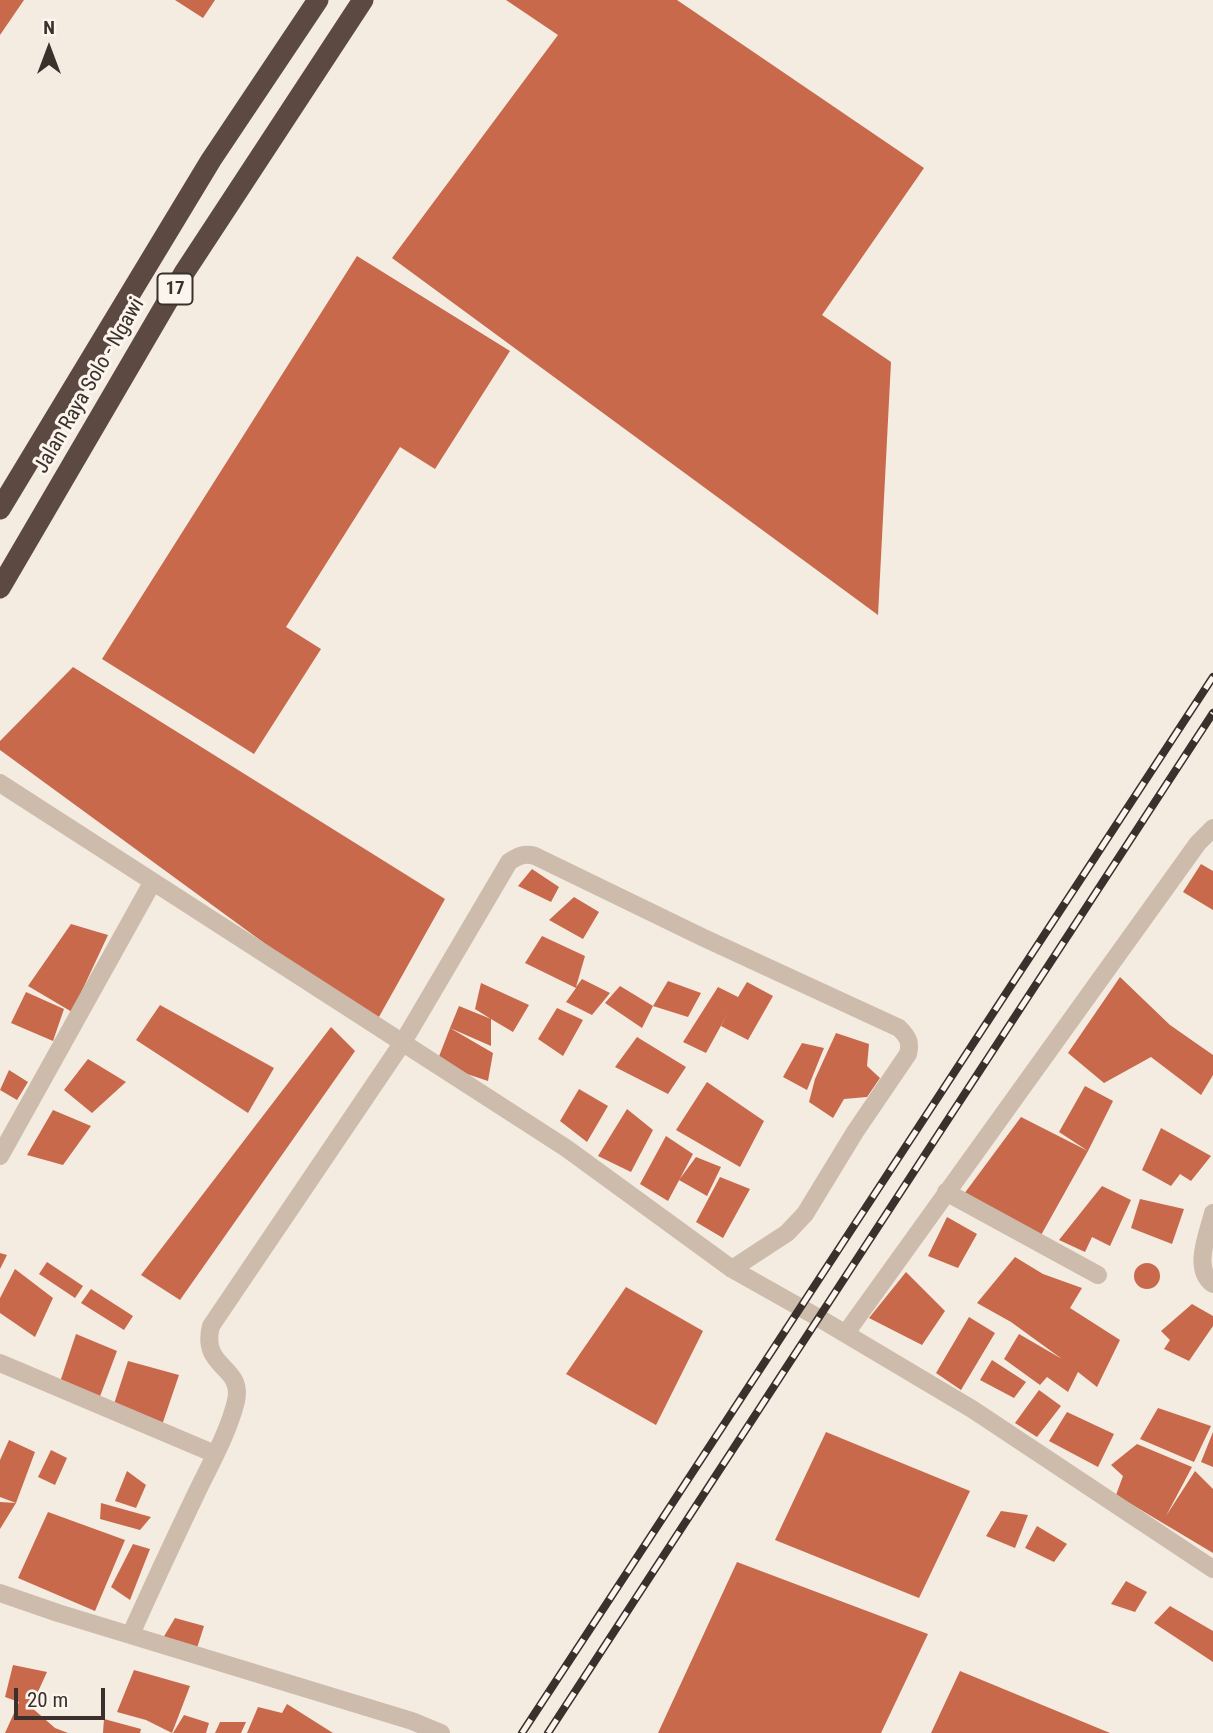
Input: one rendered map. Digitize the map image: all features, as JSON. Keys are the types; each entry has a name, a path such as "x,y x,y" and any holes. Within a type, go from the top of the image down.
{"highway":[{"name":"Jalan Raya Solo - Ngawi","path":"0,509 211,160 318,0"},
{"name":"Jalan Raya Solo - Ngawi","path":"0,588 184,273 363,0"}],"street":[{"path":"0,783 566,1148 732,1269 846,1333 972,1409 1213,1569"},
{"path":"846,1333 1198,843 1213,828"},
{"path":"131,1634 215,1454 236,1402 234,1379 214,1359 210,1349 208,1338 211,1326 403,1042 509,862 519,855 527,853 899,1028 908,1037 908,1054 855,1132 805,1214 787,1233 732,1269"},
{"path":"0,1156 152,883"},
{"path":"946,1192 1098,1275"},
{"path":"1213,1213 1202,1261 1203,1271 1208,1281 1213,1284"},
{"path":"0,1363 215,1454"},
{"path":"0,1593 412,1721 442,1733"}],"building":[{"path":"0,0 24,0 0,35"},
{"path":"175,0 215,0 203,18"},
{"path":"506,0 677,0 924,168 822,315 891,362 878,615 392,258 558,35"},
{"path":"357,256 510,351 435,469 400,447 286,627 321,649 254,754 102,659"},
{"path":"73,667 445,899 375,1024 0,750 0,741"},
{"path":"1201,864 1213,871 1213,910 1183,892"},
{"path":"532,869 559,887 551,902 518,886"},
{"path":"574,897 599,912 583,939 549,920"},
{"path":"71,924 108,935 72,1012 28,986"},
{"path":"542,936 585,956 576,987 582,979 610,993 592,1015 566,1002 576,988 525,963"},
{"path":"1120,977 1170,1025 1213,1055 1213,1075 1201,1095 1151,1057 1104,1083 1068,1053"},
{"path":"668,981 701,993 688,1017 653,1006"},
{"path":"747,982 773,996 748,1040 721,1026 729,1011 706,1053 683,1042 718,987 738,997"},
{"path":"481,983 529,1005 513,1032 475,1009"},
{"path":"620,986 653,1006 642,1028 605,1003"},
{"path":"26,992 64,1009 53,1041 11,1023"},
{"path":"160,1005 274,1068 248,1113 136,1040"},
{"path":"459,1006 491,1019 491,1046 450,1028"},
{"path":"557,1008 583,1020 563,1056 538,1039"},
{"path":"331,1027 355,1051 180,1300 141,1275"},
{"path":"450,1028 493,1053 488,1081 452,1069 438,1059"},
{"path":"836,1033 869,1044 867,1066 880,1078 867,1097 844,1099 833,1118 809,1102 815,1079"},
{"path":"637,1037 686,1067 668,1094 615,1067"},
{"path":"802,1043 824,1048 807,1090 783,1077"},
{"path":"88,1059 126,1082 92,1113 64,1090"},
{"path":"9,1070 28,1082 17,1100 0,1090"},
{"path":"707,1082 764,1121 740,1167 676,1130"},
{"path":"1085,1086 1113,1101 1088,1151 1059,1132"},
{"path":"579,1089 608,1106 587,1142 560,1121"},
{"path":"627,1109 653,1130 631,1172 598,1156"},
{"path":"53,1110 91,1126 63,1165 27,1155"},
{"path":"1021,1117 1088,1151 1040,1237 964,1194"},
{"path":"1161,1128 1211,1156 1191,1181 1180,1174 1171,1186 1142,1170"},
{"path":"666,1136 693,1154 668,1201 640,1184"},
{"path":"696,1157 721,1167 707,1196 679,1180"},
{"path":"720,1177 750,1189 723,1238 696,1222"},
{"path":"1102,1186 1131,1200 1110,1246 1092,1237 1085,1252 1059,1240"},
{"path":"1140,1199 1184,1209 1172,1244 1131,1228"},
{"path":"947,1217 977,1234 958,1268 928,1256"},
{"path":"0,1253 7,1255 0,1269"},
{"path":"1015,1257 1043,1274 1082,1288 1070,1308 1120,1340 1097,1387 1078,1372 1068,1392 1047,1377 1040,1385 1004,1359 1019,1334 1062,1359 1011,1322 977,1303"},
{"path":"47,1262 83,1286 75,1298 39,1274"},
{"path":"1147,1263 1156,1267 1160,1276 1156,1285 1147,1289 1138,1285 1134,1276 1138,1267"},
{"path":"15,1269 53,1298 35,1337 0,1313 0,1298"},
{"path":"906,1272 945,1311 922,1345 869,1318"},
{"path":"626,1287 703,1331 656,1425 566,1374"},
{"path":"91,1289 133,1316 124,1330 81,1303"},
{"path":"1192,1304 1213,1316 1213,1326 1189,1361 1164,1349 1170,1340 1161,1331"},
{"path":"969,1317 995,1333 961,1390 936,1373"},
{"path":"76,1334 117,1351 99,1399 60,1382"},
{"path":"992,1360 1026,1382 1014,1398 980,1380"},
{"path":"128,1361 179,1375 162,1425 114,1404"},
{"path":"1039,1390 1061,1406 1037,1437 1015,1423"},
{"path":"1158,1408 1211,1426 1194,1462 1140,1439"},
{"path":"1067,1412 1114,1434 1098,1467 1049,1441"},
{"path":"826,1432 970,1491 919,1598 775,1540"},
{"path":"1213,1432 1213,1467 1201,1462"},
{"path":"9,1440 35,1452 16,1503 0,1497 0,1460"},
{"path":"1137,1444 1192,1467 1166,1516 1195,1471 1213,1489 1213,1553 1116,1495 1123,1476 1111,1465"},
{"path":"51,1450 67,1458 55,1485 38,1477"},
{"path":"127,1471 146,1485 136,1508 115,1501"},
{"path":"0,1502 16,1503 0,1529"},
{"path":"101,1503 151,1517 140,1530 100,1519"},
{"path":"1001,1511 1028,1515 1015,1548 986,1536"},
{"path":"48,1512 125,1540 95,1611 18,1578"},
{"path":"1037,1526 1067,1544 1054,1562 1025,1548"},
{"path":"133,1544 150,1549 130,1600 111,1587"},
{"path":"737,1562 928,1634 881,1733 658,1733"},
{"path":"1126,1581 1147,1592 1135,1612 1111,1604"},
{"path":"1170,1606 1213,1631 1213,1662 1154,1623"},
{"path":"175,1618 204,1626 197,1648 163,1638"},
{"path":"13,1665 47,1672 31,1707 55,1728 68,1733 5,1733 19,1702 5,1697"},
{"path":"134,1670 190,1686 172,1733 146,1720 117,1712"},
{"path":"960,1671 1110,1733 931,1733"},
{"path":"287,1704 333,1733 247,1733 258,1707 282,1713"},
{"path":"184,1715 209,1723 206,1733 173,1733"},
{"path":"104,1719 141,1729 140,1733 103,1733"},
{"path":"220,1722 246,1722 241,1733 215,1733"}],"railway":[{"path":"522,1733 1213,677"},
{"path":"548,1733 1213,713"}]}
